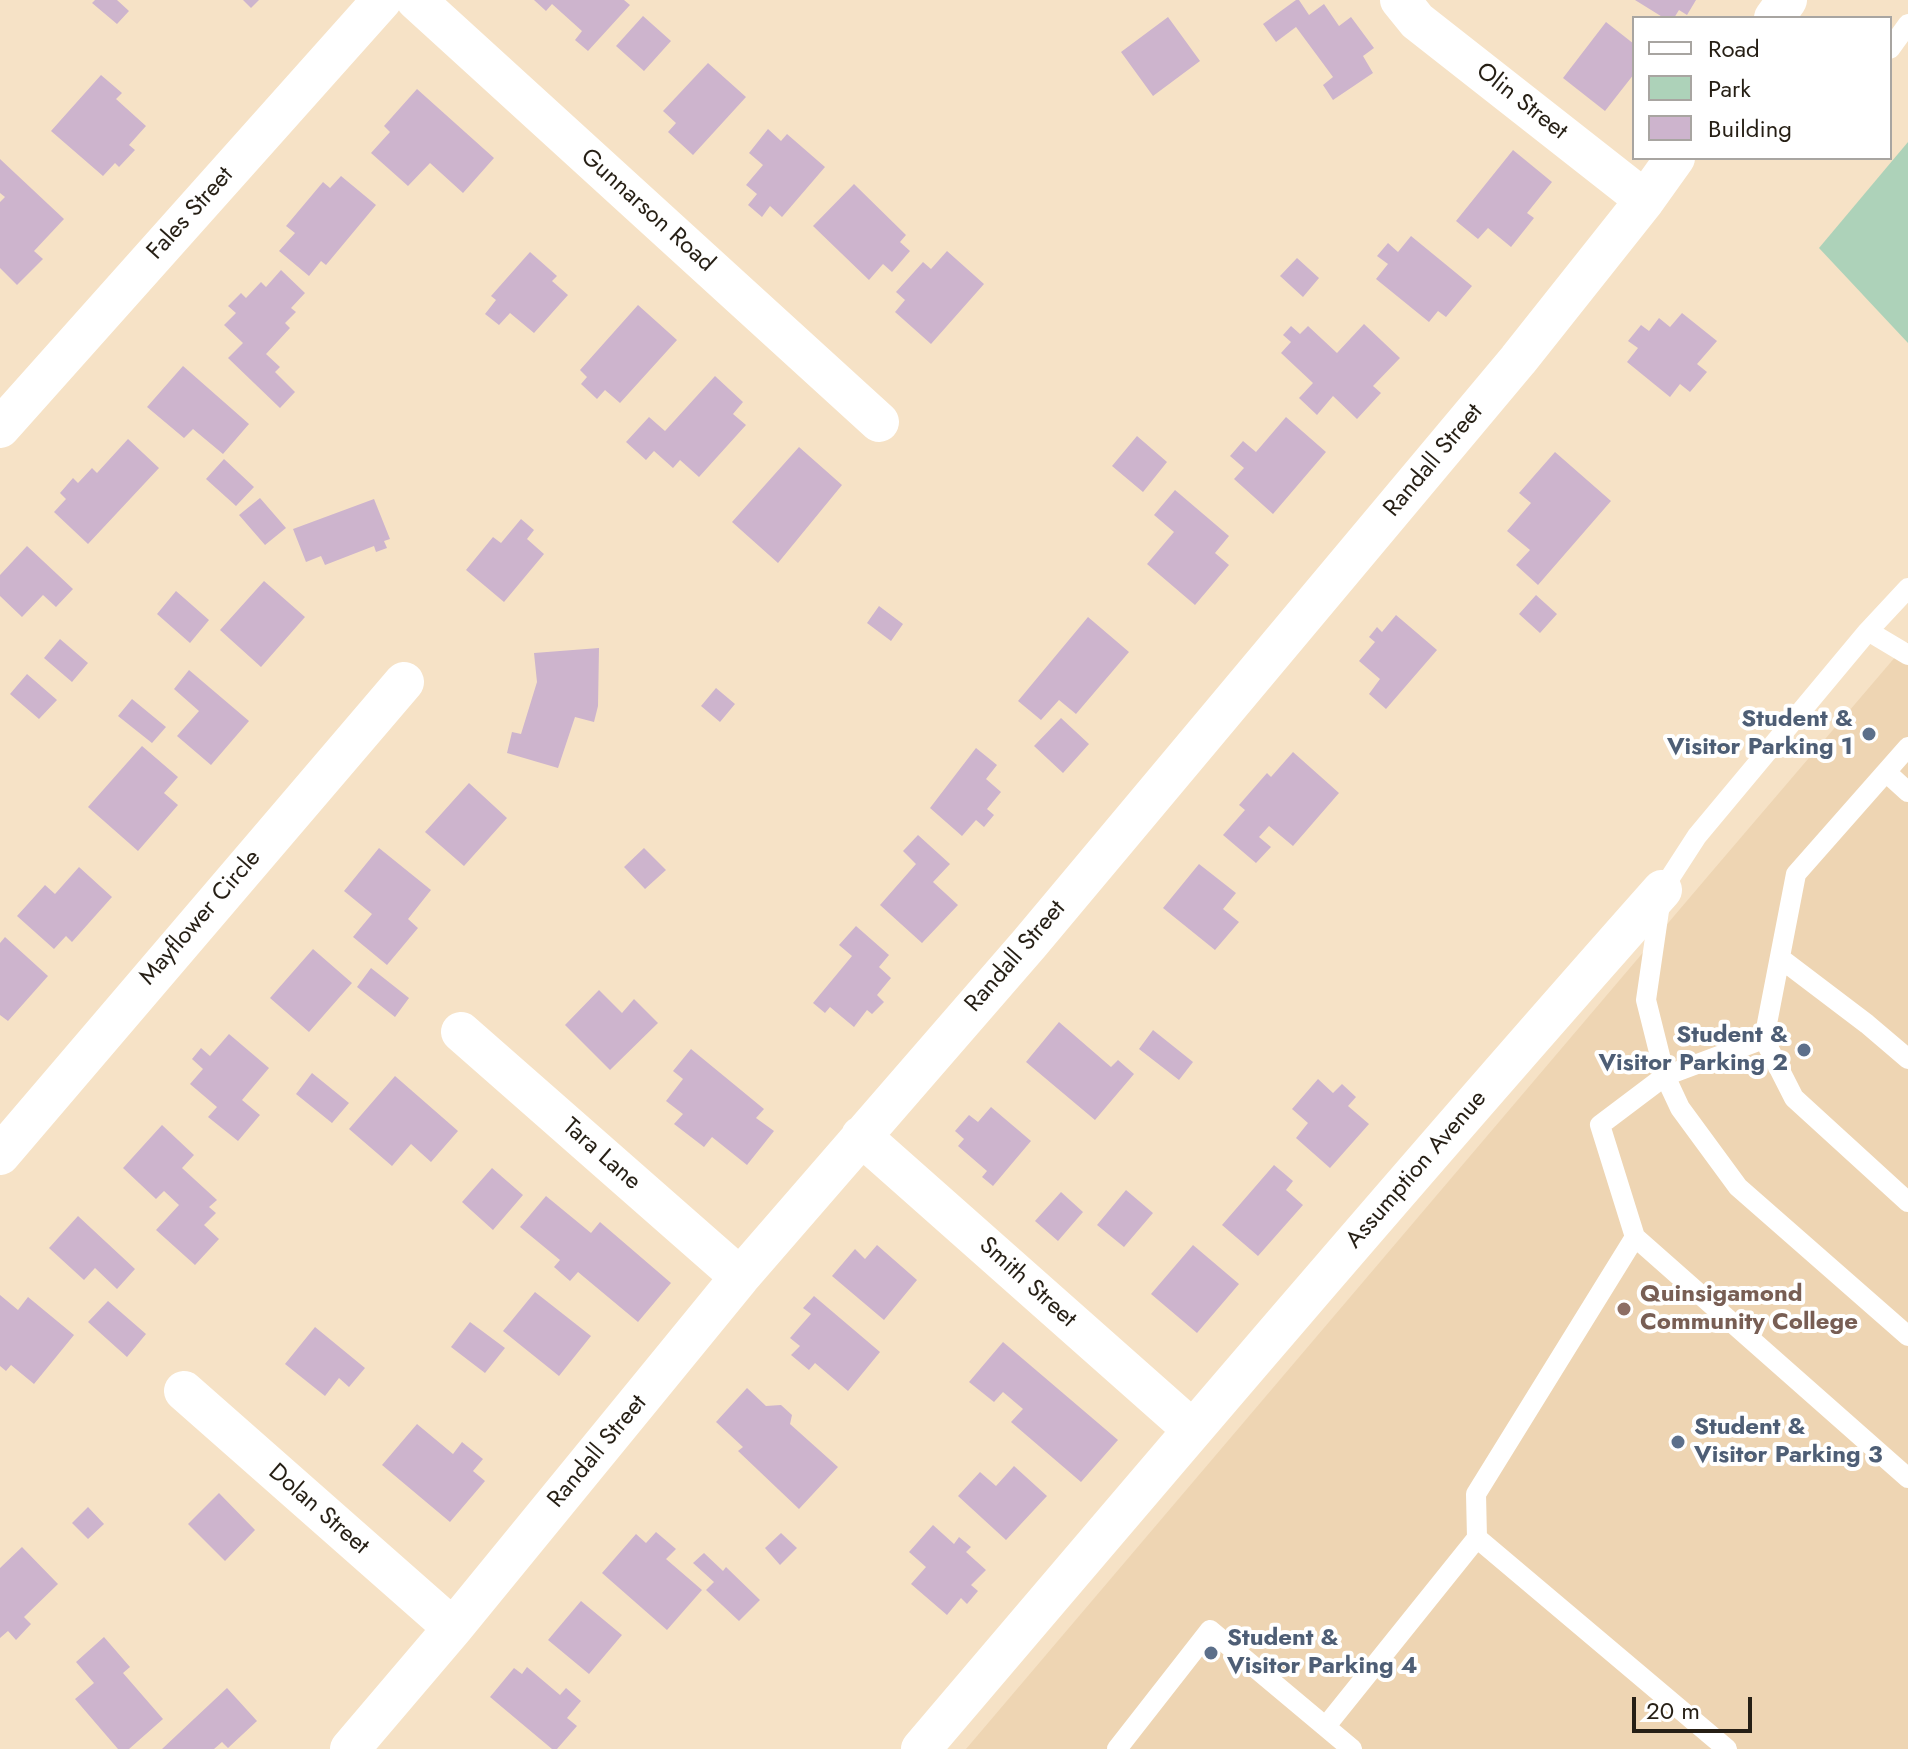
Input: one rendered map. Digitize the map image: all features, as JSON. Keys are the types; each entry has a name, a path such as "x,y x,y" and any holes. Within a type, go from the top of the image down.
{"street":[{"name":"Fales Street","path":"0,428 382,0"},
{"name":"Gunnarson Road","path":"416,0 879,422"},
{"name":"Olin Street","path":"1400,0 1417,21 1645,200"},
{"name":"Randall Street","path":"350,1749 740,1277 1029,944 1419,479 1528,348 1674,160"},
{"name":"Mayflower Circle","path":"0,1155 404,682"},
{"name":"Assumption Avenue","path":"921,1749 1522,1048 1662,890"},
{"name":"Tara Lane","path":"461,1032 740,1277"},
{"name":"Smith Street","path":"861,1136 1193,1430"},
{"name":"Dolan Street","path":"184,1391 453,1628"}],"lane":[{"path":"1892,46 1908,24"},
{"name":"Assumption Avenue","path":"1662,890 1697,836 1868,631 1908,588"},
{"path":"1868,631 1908,655"},
{"path":"1908,747 1796,874 1764,1039 1794,1098 1908,1202"},
{"path":"1886,772 1908,792"},
{"path":"1662,890 1646,1000 1665,1076 1680,1108 1738,1187 1908,1336"},
{"path":"1780,958 1908,1059"},
{"path":"1764,1039 1665,1076 1600,1125 1635,1237 1908,1478"},
{"path":"1326,1726 1477,1538 1476,1494 1635,1237"},
{"path":"1477,1538 1727,1749"},
{"path":"1117,1749 1210,1630 1352,1749"}],"shaded area":[{"name":"Quinsigamond Community College","path":"1908,642 1908,1749 966,1749 1714,869"}],"green space":[{"path":"1908,142 1908,343 1819,248"}],"building":[{"path":"95,0 117,0 129,11 117,24 92,3"},
{"path":"243,0 259,0 251,8"},
{"path":"534,0 624,0 630,5 588,51 575,40 582,31 552,4 546,11"},
{"path":"1296,0 1309,15 1324,4 1339,26 1351,17 1374,48 1363,56 1373,73 1333,100 1323,85 1333,77 1296,27 1276,42 1263,24"},
{"path":"1635,0 1696,0 1687,15 1679,10 1675,16 1661,16"},
{"path":"643,16 671,41 644,71 616,46"},
{"path":"1168,17 1200,61 1153,96 1121,52"},
{"path":"1606,22 1632,42 1632,77 1605,111 1563,78"},
{"path":"708,63 746,97 693,155 668,132 676,123 663,111"},
{"path":"101,75 122,93 116,99 146,126 129,145 135,150 119,167 115,163 103,176 51,131"},
{"path":"417,89 494,158 463,193 430,163 408,186 371,153 390,132 384,126"},
{"path":"768,129 781,141 787,134 825,167 782,217 770,206 762,217 748,205 757,194 746,185 763,165 749,153"},
{"path":"1513,150 1552,182 1527,213 1534,218 1511,247 1488,228 1478,239 1456,221"},
{"path":"0,159 64,219 34,251 43,259 17,285 0,268 0,202 5,197 0,193"},
{"path":"341,176 376,205 326,265 321,261 309,276 279,251 295,233 286,226 323,182 330,188"},
{"path":"854,184 906,235 900,242 910,251 892,272 883,264 869,280 813,226"},
{"path":"1411,236 1472,286 1446,317 1438,311 1429,322 1376,279 1388,264 1377,256 1388,243 1398,252"},
{"path":"947,251 984,284 931,344 895,312 905,300 896,292 923,262 931,269"},
{"path":"530,252 557,276 552,281 568,295 534,333 510,313 499,325 485,314 496,300 491,296"},
{"path":"1297,258 1319,278 1303,297 1280,276"},
{"path":"281,270 305,293 291,308 296,312 285,323 290,328 266,354 280,367 275,372 295,392 280,408 228,358 243,343 224,325 236,313 228,306 241,293 246,298 261,282 266,287"},
{"path":"638,305 677,340 620,403 605,390 597,399 581,384 587,377 580,370"},
{"path":"1682,313 1717,341 1697,364 1707,372 1690,392 1680,384 1670,397 1627,362 1638,348 1628,341 1641,325 1649,331 1659,318 1670,327"},
{"path":"1364,324 1400,358 1373,386 1381,393 1357,419 1333,396 1317,415 1299,398 1313,383 1281,353 1291,342 1283,335 1291,326 1300,334 1308,326 1337,353"},
{"path":"183,366 249,424 223,454 193,429 184,438 147,407"},
{"path":"715,376 743,402 733,414 746,425 699,477 680,460 673,468 654,451 646,460 626,442 649,417 665,431"},
{"path":"1286,417 1326,452 1273,514 1234,479 1244,468 1230,456 1243,441 1256,452"},
{"path":"1137,436 1167,462 1143,492 1112,466"},
{"path":"128,439 159,468 88,544 54,512 66,499 60,493 73,478 78,483 92,468 97,473"},
{"path":"799,447 842,485 778,563 732,522"},
{"path":"1555,452 1611,501 1538,585 1516,565 1530,550 1507,531 1531,503 1519,493"},
{"path":"224,459 254,487 236,506 206,479"},
{"path":"1175,490 1229,536 1215,553 1229,565 1195,605 1147,564 1174,532 1154,515"},
{"path":"260,498 286,528 265,545 239,515"},
{"path":"374,499 390,539 384,541 387,548 376,552 374,546 325,565 321,556 306,562 293,529"},
{"path":"521,519 534,530 527,539 544,554 504,602 466,570 493,537 501,543"},
{"path":"27,546 73,589 56,607 43,595 22,617 0,596 0,575"},
{"path":"264,581 305,617 261,667 220,630"},
{"path":"176,591 209,620 190,643 157,614"},
{"path":"1536,595 1557,614 1540,633 1519,614"},
{"path":"879,606 903,624 891,641 867,623"},
{"path":"1396,615 1437,650 1386,709 1369,694 1380,679 1359,661 1375,642 1369,637 1377,627 1382,632"},
{"path":"1088,617 1129,652 1076,714 1059,700 1041,720 1018,701"},
{"path":"60,639 88,663 72,682 44,658"},
{"path":"599,648 598,706 594,722 575,717 558,768 507,753 512,732 521,734 537,682 534,653"},
{"path":"189,670 249,721 211,765 177,736 199,711 174,689"},
{"path":"27,674 57,700 39,719 10,694"},
{"path":"716,688 735,704 720,722 701,706"},
{"path":"132,699 166,727 152,743 118,716"},
{"path":"1061,718 1089,744 1063,773 1034,746"},
{"path":"142,746 178,777 164,793 178,805 138,851 88,807"},
{"path":"976,748 997,765 986,779 1001,792 987,809 994,815 984,827 976,820 962,836 930,808"},
{"path":"1293,752 1339,793 1293,846 1269,826 1259,837 1271,847 1256,863 1223,835 1245,810 1239,805 1267,773 1271,777"},
{"path":"469,783 507,818 464,866 425,832"},
{"path":"918,835 950,864 933,882 958,905 922,943 880,905 916,864 903,851"},
{"path":"379,848 431,890 408,919 418,928 387,965 353,937 372,914 344,891"},
{"path":"644,848 666,870 645,889 624,867"},
{"path":"1199,864 1236,893 1223,909 1239,922 1215,950 1163,908"},
{"path":"79,867 112,897 72,942 66,936 54,949 17,916 45,885 55,894"},
{"path":"856,926 889,955 879,967 891,978 877,995 884,1002 872,1014 867,1010 854,1027 830,1007 825,1013 813,1003 852,956 839,945"},
{"path":"5,937 48,976 8,1021 0,1015 0,943"},
{"path":"313,949 352,983 309,1032 270,998"},
{"path":"371,968 409,998 395,1017 357,987"},
{"path":"599,990 622,1013 634,999 658,1023 610,1070 565,1025"},
{"path":"1059,1022 1111,1067 1118,1060 1134,1074 1095,1120 1026,1062"},
{"path":"1153,1030 1193,1062 1179,1080 1139,1049"},
{"path":"229,1034 269,1068 242,1100 260,1115 238,1141 208,1117 217,1107 190,1084 203,1069 192,1059 201,1048 210,1056"},
{"path":"691,1049 764,1109 756,1118 774,1131 747,1165 712,1137 704,1147 674,1124 683,1114 666,1101 683,1079 673,1071"},
{"path":"312,1073 349,1103 332,1123 296,1094"},
{"path":"395,1076 458,1131 431,1162 411,1144 392,1166 349,1129"},
{"path":"1318,1079 1333,1093 1342,1084 1356,1097 1348,1106 1369,1124 1330,1168 1296,1138 1308,1123 1292,1109"},
{"path":"991,1107 1031,1141 993,1186 982,1177 987,1171 958,1146 964,1139 955,1131 969,1115 978,1122"},
{"path":"162,1125 194,1155 182,1168 217,1200 209,1207 216,1213 204,1225 219,1239 195,1265 156,1230 179,1205 164,1191 156,1199 123,1168"},
{"path":"1274,1165 1293,1181 1286,1190 1303,1205 1258,1256 1222,1225"},
{"path":"492,1168 523,1195 493,1230 462,1202"},
{"path":"1126,1190 1153,1213 1124,1247 1097,1225"},
{"path":"1061,1192 1083,1212 1058,1241 1035,1221"},
{"path":"546,1196 591,1233 600,1222 671,1283 638,1322 578,1272 570,1281 554,1267 560,1260 520,1227"},
{"path":"78,1216 135,1269 117,1289 95,1268 84,1280 49,1248"},
{"path":"877,1245 917,1280 884,1320 832,1276 855,1249 865,1259"},
{"path":"1193,1245 1239,1284 1197,1333 1151,1294"},
{"path":"535,1292 591,1336 559,1376 503,1331"},
{"path":"0,1295 18,1310 28,1297 74,1335 34,1384 11,1365 6,1371 0,1366"},
{"path":"814,1296 880,1352 848,1391 815,1363 809,1370 791,1355 800,1346 790,1338 811,1314 803,1308"},
{"path":"108,1301 146,1334 127,1357 88,1322"},
{"path":"470,1322 505,1348 485,1373 451,1347"},
{"path":"315,1327 365,1368 349,1387 339,1378 325,1396 285,1364"},
{"path":"1003,1342 1118,1440 1081,1482 1011,1422 1023,1409 1003,1392 994,1402 969,1382"},
{"path":"747,1388 766,1406 781,1405 792,1415 790,1424 838,1467 799,1509 738,1451 743,1447 716,1422"},
{"path":"417,1424 453,1454 462,1442 483,1459 473,1471 485,1481 450,1522 382,1465"},
{"path":"1014,1466 1047,1496 1006,1540 958,1496 980,1472 996,1486"},
{"path":"219,1493 255,1530 225,1561 188,1524"},
{"path":"88,1507 104,1524 88,1539 72,1523"},
{"path":"933,1525 954,1544 959,1537 971,1547 966,1552 986,1570 971,1585 978,1591 967,1604 961,1598 947,1615 911,1584 926,1567 909,1552"},
{"path":"656,1532 676,1549 666,1559 702,1590 667,1630 602,1573 636,1534 646,1543"},
{"path":"781,1533 797,1548 780,1565 765,1548"},
{"path":"22,1547 58,1584 24,1617 31,1624 16,1640 8,1631 0,1638 0,1568"},
{"path":"704,1553 723,1571 726,1567 760,1600 739,1621 706,1590 714,1582 693,1563"},
{"path":"581,1601 622,1635 589,1674 548,1640"},
{"path":"104,1637 130,1667 123,1673 163,1719 129,1749 118,1749 75,1699 94,1683 76,1662"},
{"path":"527,1667 560,1695 566,1688 581,1701 567,1718 577,1726 557,1749 552,1749 490,1697 514,1668 522,1674"},
{"path":"227,1688 257,1721 228,1748 222,1742 214,1749 162,1749"}],"place":[{"name":"Student & Visitor Parking 1","path":"1869,734"},
{"name":"Student & Visitor Parking 2","path":"1804,1050"},
{"name":"Quinsigamond Community College","path":"1624,1309"},
{"name":"Student & Visitor Parking 3","path":"1678,1442"},
{"name":"Student & Visitor Parking 4","path":"1211,1653"}]}
